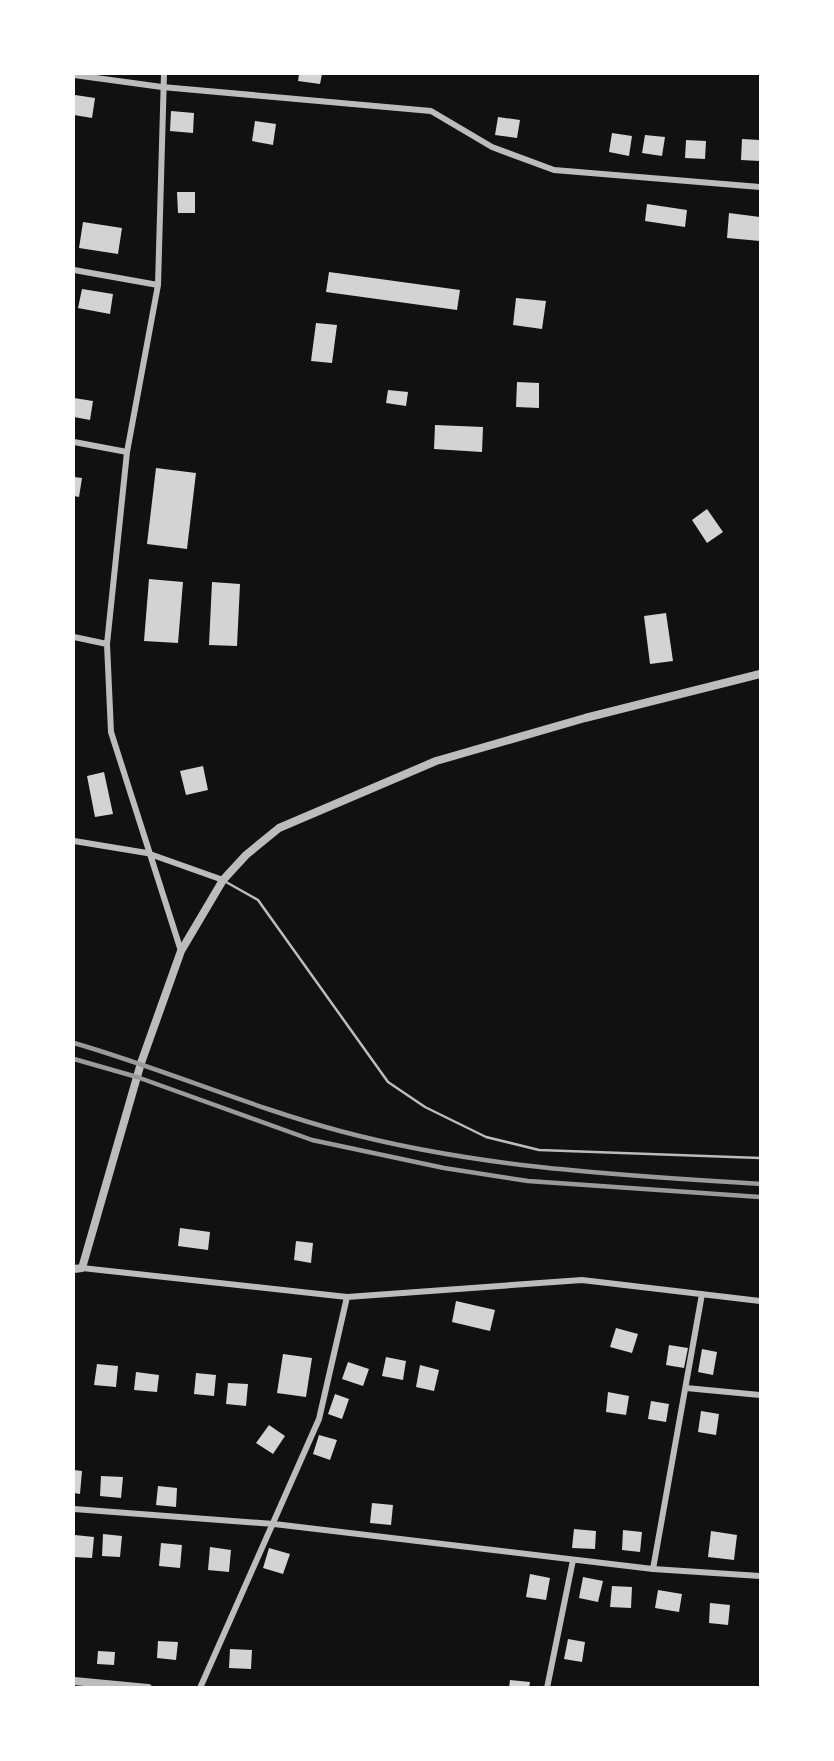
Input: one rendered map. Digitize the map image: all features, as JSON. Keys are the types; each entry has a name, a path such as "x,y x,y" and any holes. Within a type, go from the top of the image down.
{"street":[{"path":"164,74 158,285 127,452 107,643 111,732 147,853 181,951"},
{"path":"74,75 162,88 431,111 492,147 554,170 761,187"},
{"path":"74,270 158,285"},
{"path":"74,442 127,452"},
{"path":"74,637 107,643"},
{"path":"761,674 585,718 436,761 279,828 223,880 181,951 137,1077 78,1269 348,1297 582,1280 761,1301"},
{"path":"74,841 147,853 223,880"},
{"path":"653,1569 702,1294"},
{"path":"200,1688 319,1419 348,1297"},
{"path":"686,1388 761,1395"},
{"path":"74,1509 274,1524 653,1569 761,1576"},
{"path":"547,1688 573,1560"},
{"path":"74,1681 148,1688"}],"lane":[{"path":"223,880 258,900 388,1082 425,1107 486,1137 539,1150 761,1158"}],"building":[{"path":"299,74 322,74 320,84 298,81"},
{"path":"75,95 95,98 92,118 74,115"},
{"path":"171,111 194,113 193,133 170,131"},
{"path":"498,117 520,120 517,138 495,135"},
{"path":"255,121 276,124 273,145 252,141"},
{"path":"612,133 632,136 629,156 609,152"},
{"path":"645,135 665,137 662,156 642,153"},
{"path":"742,139 760,140 760,161 741,160"},
{"path":"686,140 706,141 705,159 685,158"},
{"path":"177,192 195,192 195,213 178,213"},
{"path":"647,204 687,210 685,227 645,221"},
{"path":"729,213 760,217 760,241 727,238"},
{"path":"83,222 122,228 118,254 79,248"},
{"path":"329,272 460,290 457,310 326,292"},
{"path":"82,289 113,294 110,314 78,308"},
{"path":"516,298 546,301 542,329 513,325"},
{"path":"316,323 337,325 332,363 311,361"},
{"path":"517,382 539,383 539,408 516,407"},
{"path":"388,390 408,392 406,406 386,403"},
{"path":"74,398 93,401 90,420 74,417"},
{"path":"435,425 483,427 482,452 434,449"},
{"path":"156,468 196,473 187,549 147,544"},
{"path":"74,477 82,478 79,497 74,496"},
{"path":"707,509 723,532 707,543 692,520"},
{"path":"149,579 183,582 178,643 144,641"},
{"path":"212,582 240,584 237,646 209,645"},
{"path":"666,613 673,661 650,664 644,616"},
{"path":"203,766 208,790 186,795 180,771"},
{"path":"104,772 113,814 95,817 87,776"},
{"path":"180,1228 210,1232 208,1250 178,1246"},
{"path":"296,1241 313,1243 311,1263 294,1260"},
{"path":"456,1301 495,1310 490,1331 452,1322"},
{"path":"616,1328 638,1334 632,1353 610,1347"},
{"path":"669,1345 688,1348 684,1368 666,1365"},
{"path":"702,1349 717,1352 713,1375 698,1372"},
{"path":"283,1354 312,1358 306,1397 277,1393"},
{"path":"386,1357 406,1361 403,1380 382,1376"},
{"path":"348,1362 369,1369 363,1386 342,1379"},
{"path":"97,1364 118,1366 116,1387 94,1385"},
{"path":"420,1365 439,1370 434,1391 416,1387"},
{"path":"136,1372 159,1375 157,1392 134,1390"},
{"path":"196,1373 216,1375 214,1396 194,1394"},
{"path":"228,1383 248,1384 246,1406 226,1404"},
{"path":"608,1392 629,1396 626,1415 606,1412"},
{"path":"335,1394 349,1399 342,1419 328,1414"},
{"path":"651,1401 669,1404 666,1422 648,1419"},
{"path":"701,1411 719,1414 716,1435 698,1432"},
{"path":"269,1425 285,1436 273,1454 256,1443"},
{"path":"319,1435 337,1440 330,1460 313,1454"},
{"path":"74,1470 82,1471 80,1494 74,1493"},
{"path":"101,1476 123,1477 121,1498 100,1496"},
{"path":"158,1486 177,1488 176,1507 156,1505"},
{"path":"372,1503 393,1505 391,1525 370,1523"},
{"path":"574,1529 596,1531 595,1549 572,1548"},
{"path":"623,1530 642,1532 640,1552 622,1550"},
{"path":"711,1531 737,1535 734,1560 708,1557"},
{"path":"103,1534 122,1536 120,1557 102,1556"},
{"path":"75,1535 94,1537 92,1558 74,1557"},
{"path":"161,1543 182,1545 180,1568 159,1566"},
{"path":"210,1547 231,1550 229,1572 208,1570"},
{"path":"269,1548 290,1554 283,1574 263,1568"},
{"path":"530,1574 550,1578 546,1600 526,1597"},
{"path":"583,1577 603,1581 598,1602 579,1598"},
{"path":"612,1586 632,1587 631,1608 610,1607"},
{"path":"658,1590 682,1594 679,1612 655,1608"},
{"path":"710,1603 730,1605 728,1625 709,1623"},
{"path":"568,1639 585,1642 582,1662 564,1659"},
{"path":"158,1641 178,1642 176,1660 157,1658"},
{"path":"230,1649 252,1650 251,1669 229,1668"},
{"path":"98,1651 115,1652 114,1665 97,1664"},
{"path":"510,1680 530,1682 529,1688 509,1688"}],"railway":[{"path":"74,1043 306,1121 392,1144 549,1168 760,1184"},
{"path":"74,1059 137,1077 312,1140 444,1168 528,1181 760,1197"}]}
